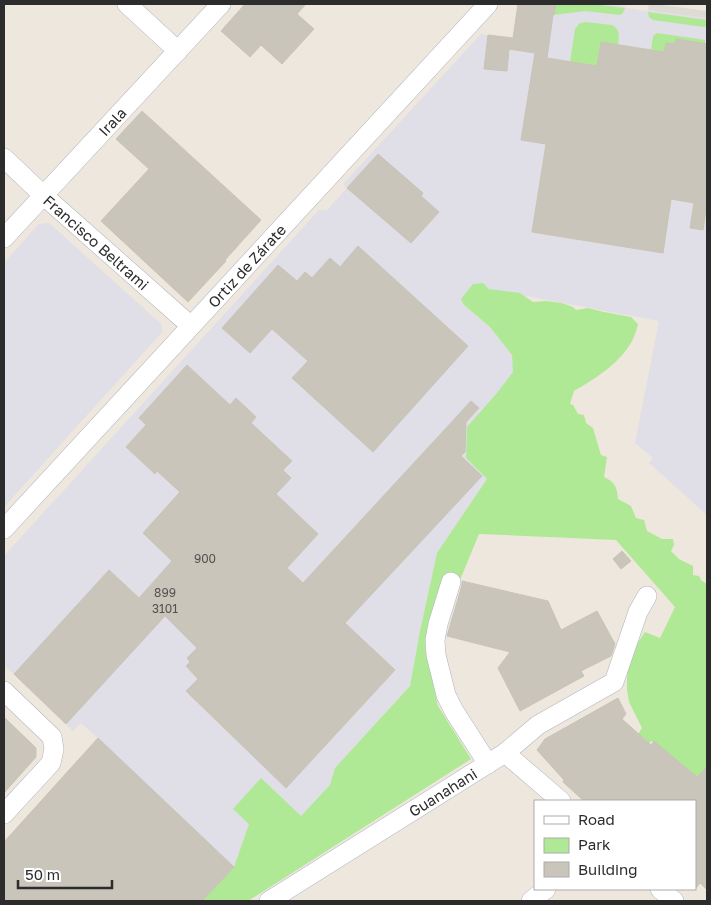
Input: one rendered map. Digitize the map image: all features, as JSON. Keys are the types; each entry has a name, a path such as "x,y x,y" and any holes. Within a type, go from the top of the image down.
{"street":[{"path":"127,4 178,51"},
{"name":"Irala","path":"4,238 221,4"},
{"name":"Ortiz de Zárate","path":"4,529 488,4"},
{"name":"Francisco Beltrami","path":"4,158 191,326"},
{"path":"451,582 438,624 435,640 436,655 446,694 454,711 488,764"},
{"name":"Guanahani","path":"269,901 295,895 505,753 538,725 614,682 638,612 647,596"},
{"path":"4,691 52,737 54,750 51,763 4,814"},
{"path":"505,753 560,800"},
{"path":"531,901 545,890"},
{"path":"661,890 674,901"}],"shaded area":[{"path":"518,4 607,4 707,18 707,515 649,463 653,458 635,443 659,321 489,289 483,283 473,284 466,294 464,305 490,327 512,355 514,374 466,458 487,479 437,554 410,686 335,768 331,785 300,817 261,778 249,824 234,867 202,901 4,901 4,842 98,738 81,723 73,731 4,665 4,556 319,210 327,210 347,188 343,184 481,34 513,38"},
{"path":"649,4 707,11 707,18 648,10"},
{"path":"49,223 161,324 162,332 4,507 4,263 39,224"}],"green space":[{"path":"556,4 592,4 625,8 620,15 585,11 554,15"},
{"path":"648,12 707,20 707,26 653,20 649,17"},
{"path":"580,23 612,25 619,34 618,45 601,42 597,66 570,62 575,29"},
{"path":"657,33 705,40 703,53 701,48 666,43 664,52 651,50 653,36"},
{"path":"483,283 489,289 520,293 533,302 562,303 576,310 588,308 631,317 638,324 633,339 622,355 599,375 574,391 570,404 573,405 578,414 584,415 586,423 593,428 601,455 607,457 604,477 615,485 618,499 631,506 636,518 644,520 647,531 662,539 673,539 674,545 671,551 679,559 693,566 693,575 699,576 707,584 707,767 697,778 652,741 649,743 638,734 642,728 629,702 627,690 629,656 645,632 660,638 675,607 616,540 479,534 460,580 440,585 425,647 438,706 471,759 248,901 202,901 234,867 249,824 233,809 261,778 301,816 330,785 335,768 410,686 437,553 487,479 466,458 467,427 513,372 512,355 490,327 464,305 461,299 473,284"}],"building":[{"path":"245,4 306,4 297,14 314,29 282,64 261,45 250,57 221,31"},
{"path":"518,4 556,4 547,58 597,66 601,42 664,52 666,43 675,44 676,39 707,44 707,202 703,230 690,228 694,203 671,199 663,253 532,232 546,144 521,140 535,53 509,49 507,71 484,69 488,35 513,38"},
{"path":"142,111 261,220 188,302 101,221 149,169 116,139"},
{"path":"378,154 423,193 421,196 439,212 411,243 347,188"},
{"path":"358,246 468,346 373,452 292,378 308,361 272,329 250,353 222,328 278,265 297,281 305,272 312,278 330,258 340,267"},
{"path":"187,365 230,405 236,398 256,417 251,423 292,461 283,470 291,478 276,494 318,534 287,568 303,583 471,401 479,408 466,422 465,452 461,456 482,476 345,623 395,670 286,788 186,691 198,679 186,666 190,662 187,658 197,648 165,616 66,724 14,674 109,570 139,598 172,561 143,533 180,492 157,471 155,474 126,447 146,425 139,418"},
{"path":"622,551 631,561 621,569 613,559"},
{"path":"462,581 548,601 561,630 597,611 615,644 611,656 581,671 584,676 520,711 498,668 510,652 447,636"},
{"path":"618,698 626,714 622,719 651,745 654,741 697,777 707,767 707,890 700,883 696,888 696,800 583,800 563,782 564,780 537,750 545,739"},
{"path":"4,717 36,748 36,757 4,793"},
{"path":"98,738 234,867 202,901 4,901 4,842"}]}
